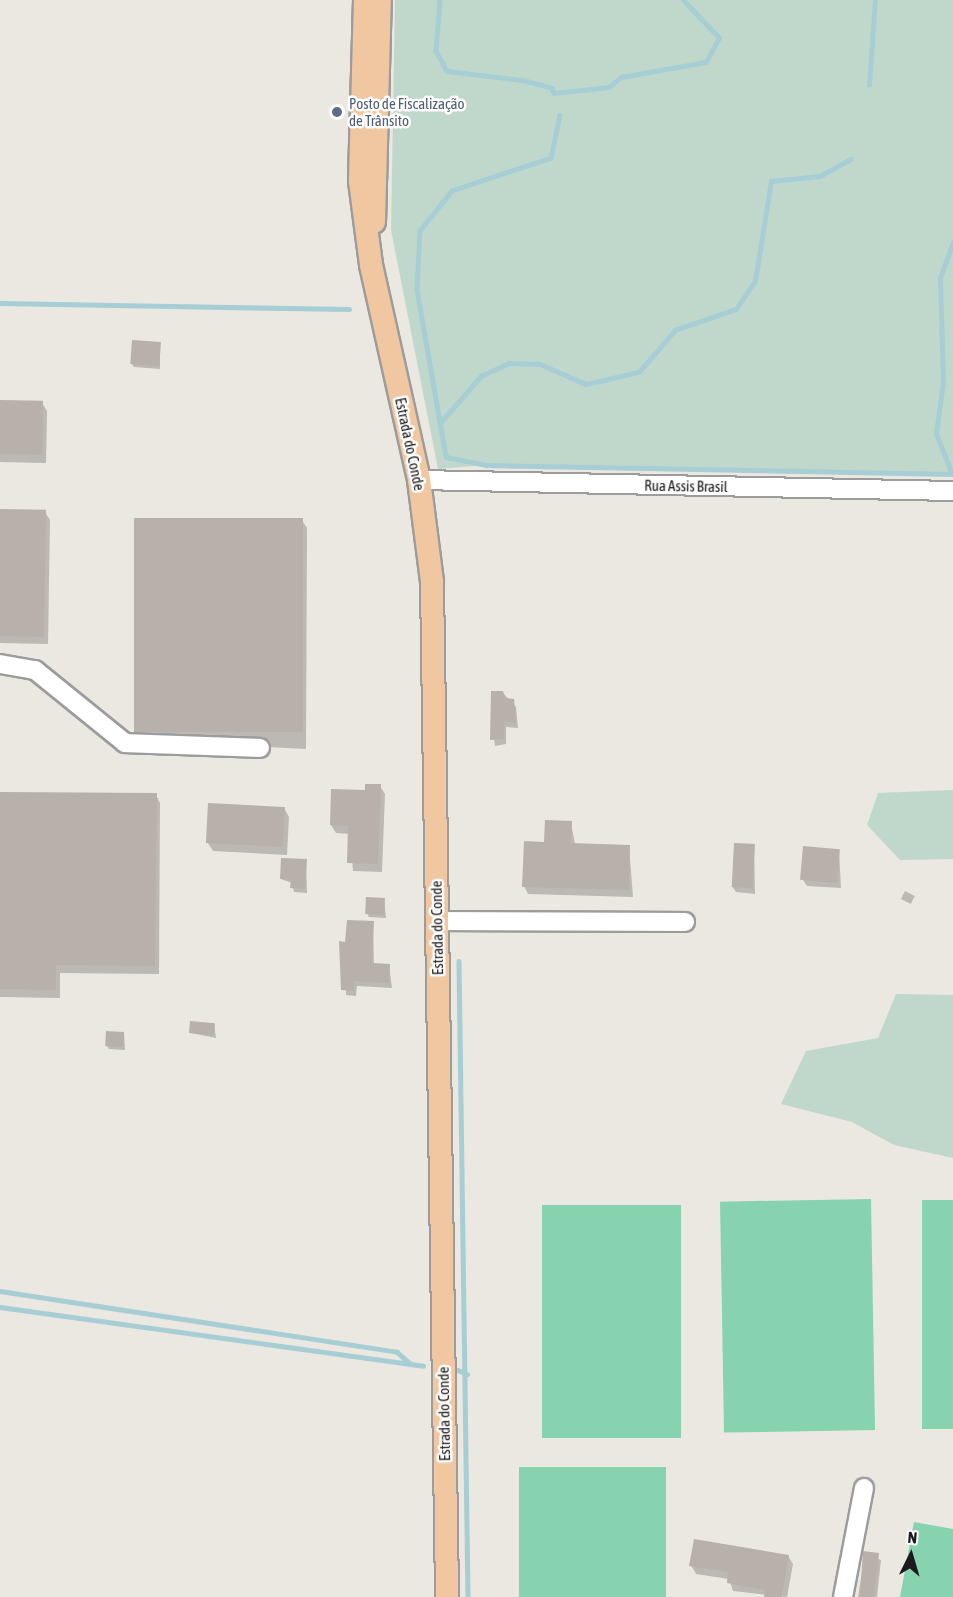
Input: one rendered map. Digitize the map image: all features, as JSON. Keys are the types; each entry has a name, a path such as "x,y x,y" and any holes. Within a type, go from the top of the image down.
{"main road":[{"name":"Estrada do Conde","path":"365,0 360,181 371,265 418,480 432,582 447,1597"},
{"name":"Estrada do Conde","path":"371,265 366,182 372,0"},
{"name":"Estrada do Conde","path":"371,265 378,182 380,0"}],"street":[{"name":"Rua Assis Brasil","path":"418,480 953,491"},
{"path":"0,664 35,670 133,745 260,748"},
{"path":"437,921 685,922"},
{"path":"843,1597 864,1488"}],"green space":[{"path":"395,0 953,0 953,474 486,465 438,469 391,230"},
{"path":"953,790 953,859 900,860 867,825 878,793"},
{"path":"896,994 953,995 953,1158 894,1145 852,1122 781,1104 806,1051 878,1038"},
{"path":"871,1199 875,1430 724,1433 720,1202"},
{"path":"922,1200 953,1200 953,1429 922,1429"},
{"path":"542,1205 681,1205 681,1438 542,1438"},
{"path":"519,1467 666,1467 666,1597 519,1597"},
{"path":"914,1522 953,1529 953,1597 900,1597"}],"building":[{"path":"132,340 161,342 159,366 130,364"},
{"path":"0,400 43,401 42,455 0,454"},
{"path":"0,509 46,510 44,637 0,636"},
{"path":"134,518 303,518 303,732 134,732"},
{"path":"491,691 503,691 505,698 514,699 516,723 504,721 504,739 490,740"},
{"path":"365,784 381,784 378,864 347,863 348,826 330,825 331,789 365,790"},
{"path":"0,792 157,793 155,966 56,965 56,990 0,989"},
{"path":"208,803 285,807 283,847 206,843"},
{"path":"545,820 572,821 571,843 630,845 629,890 522,887 524,841 544,842"},
{"path":"734,843 755,844 753,888 732,887"},
{"path":"803,846 840,849 837,883 800,880"},
{"path":"281,858 307,859 305,889 290,888 291,880 280,879"},
{"path":"366,897 385,898 384,915 365,914"},
{"path":"347,920 374,921 372,963 390,964 389,983 354,981 354,991 341,990 339,941 345,942"},
{"path":"190,1021 215,1023 214,1035 189,1033"},
{"path":"106,1031 124,1032 123,1047 105,1046"},
{"path":"694,1539 789,1555 782,1597 764,1597 765,1590 727,1583 728,1572 689,1566"},
{"path":"863,1551 879,1553 874,1597 860,1597"}],"waterway":[{"path":"440,0 436,51 447,71 523,80 552,88 554,93 609,87 621,77 706,62 719,38 683,0"},
{"path":"869,85 875,0"},
{"path":"560,115 551,158 452,191 420,231 417,290 446,457 486,465 953,474"},
{"path":"440,423 481,376 509,363 540,364 586,384 639,372 675,330 736,309 755,281 771,181 820,176 851,159"},
{"path":"952,474 936,434 943,382 940,278 953,242"},
{"path":"0,303 349,309"},
{"path":"459,961 468,1597"},
{"path":"0,1291 397,1352 411,1364"},
{"path":"0,1307 423,1366"},
{"path":"458,1370 467,1374"}],"place":[{"name":"Posto de Fiscalização de Trânsito","path":"337,112"}]}
